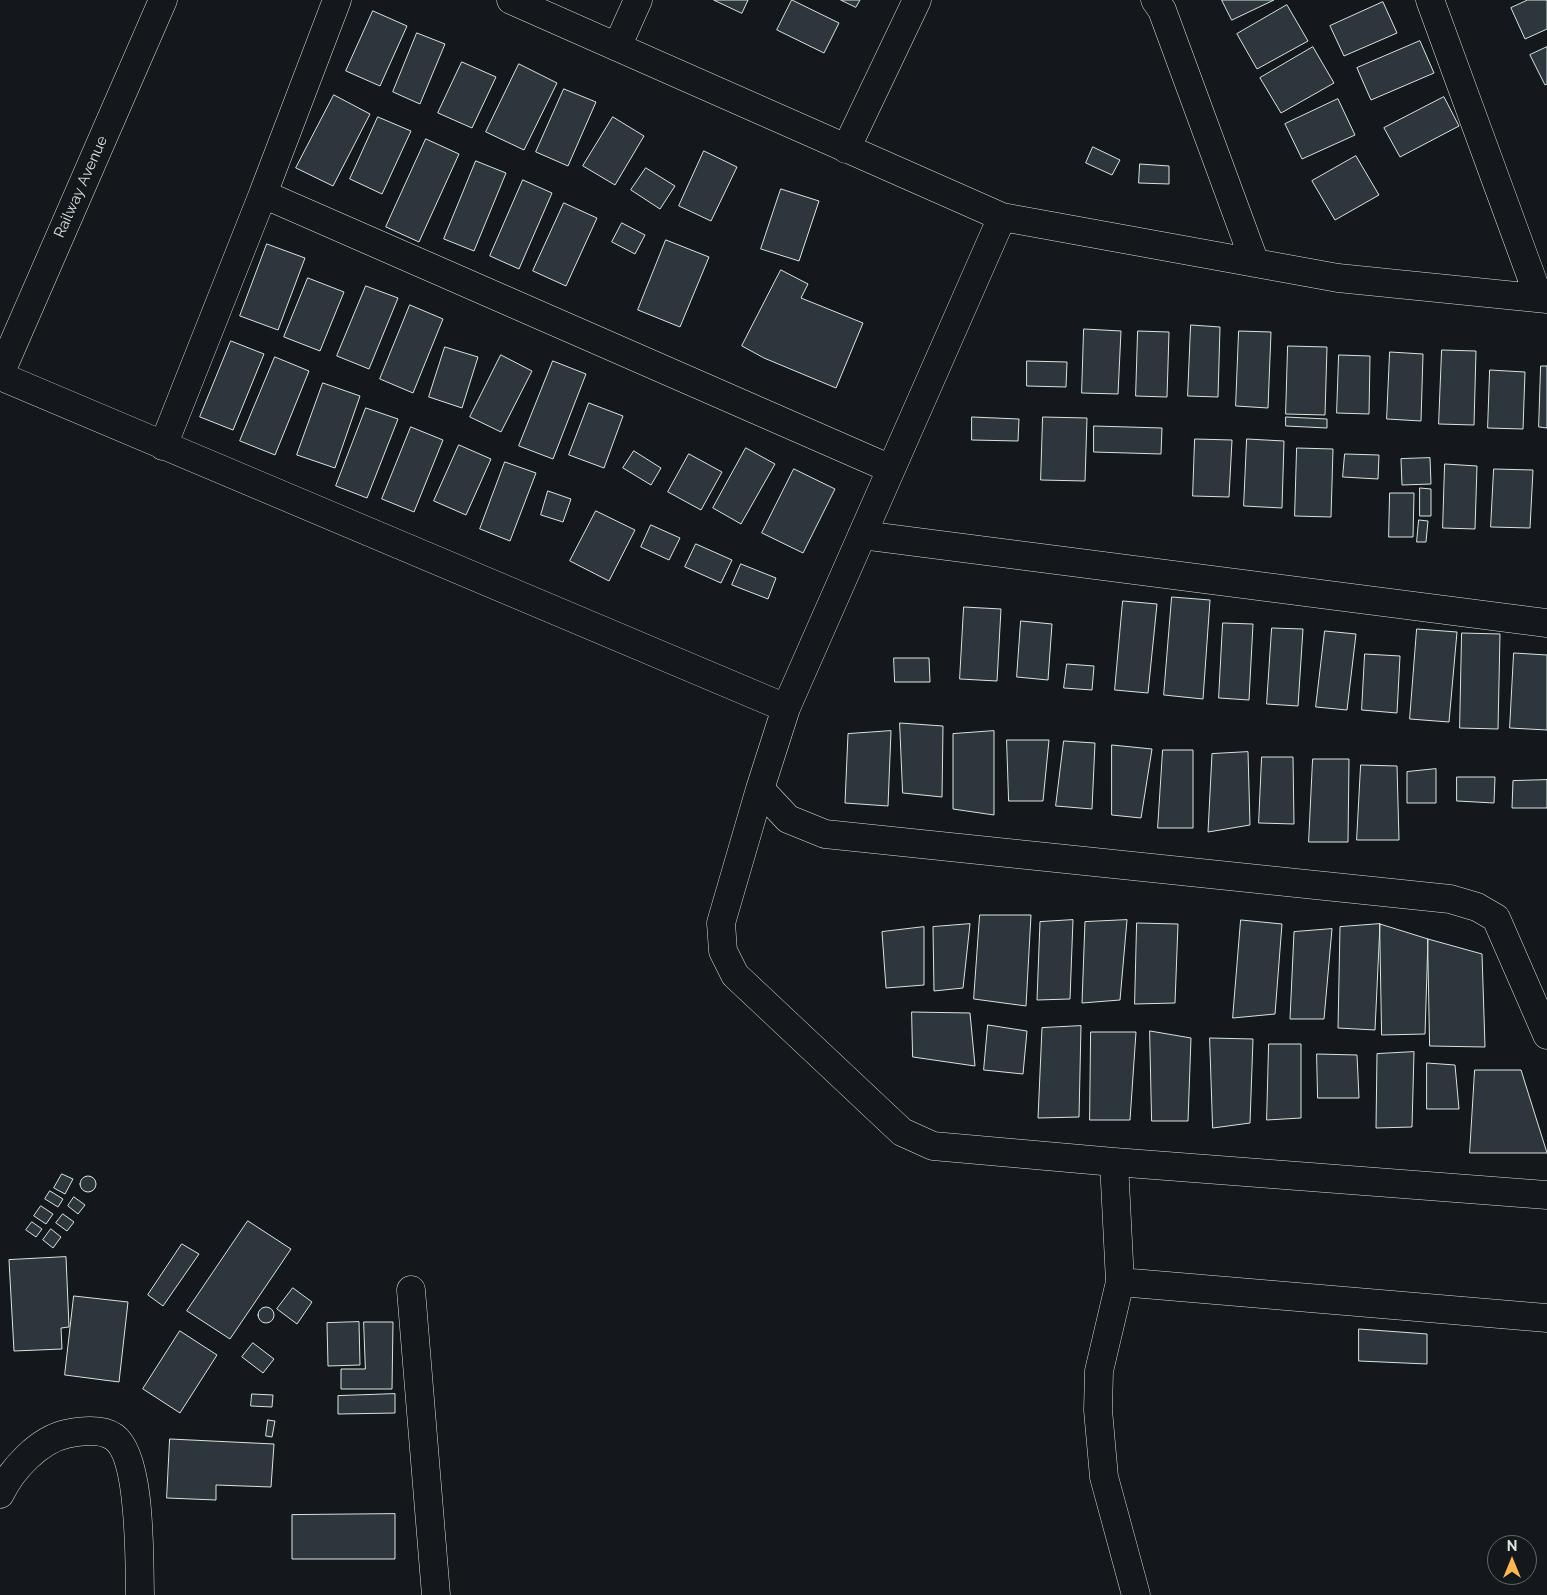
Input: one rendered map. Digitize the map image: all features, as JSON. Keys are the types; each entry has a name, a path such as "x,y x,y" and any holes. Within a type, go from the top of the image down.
{"street":[{"name":"Railway Avenue","path":"0,375 163,0"},
{"path":"163,446 263,194 337,0"},
{"path":"511,0 1002,217 1338,278 1543,299 1430,0"},
{"path":"617,47 638,0"},
{"path":"846,149 917,0"},
{"path":"1155,0 1162,10 1255,263"},
{"path":"263,194 891,469"},
{"path":"1002,217 786,708 760,789 722,923 722,951 735,975 902,1132 932,1146 1547,1195"},
{"path":"0,375 163,446 786,708"},
{"path":"862,535 1547,623"},
{"path":"760,789 788,819 825,834 1440,898 1478,907 1496,918 1547,1035"},
{"path":"1114,1162 1120,1282 1099,1371 1098,1410 1104,1477 1136,1595"},
{"path":"1120,1282 1547,1318"},
{"path":"411,1290 436,1595"},
{"path":"0,1494 36,1447 62,1434 86,1430 113,1436 125,1448 134,1481 139,1545 140,1595"}],"building":[{"path":"714,0 748,0 742,13"},
{"path":"792,0 839,23 824,53 777,30"},
{"path":"841,0 860,0 856,7"},
{"path":"1222,0 1274,0 1232,20"},
{"path":"1528,0 1547,0 1547,29 1525,39 1511,8"},
{"path":"1383,2 1397,33 1344,56 1330,26"},
{"path":"1287,5 1308,41 1257,69 1237,34"},
{"path":"373,11 407,26 380,86 346,71"},
{"path":"417,33 445,44 420,104 393,92"},
{"path":"1420,41 1434,73 1371,100 1357,68"},
{"path":"1313,47 1334,83 1281,113 1260,78"},
{"path":"1547,47 1547,84 1545,85 1530,55"},
{"path":"462,62 496,77 472,128 438,113"},
{"path":"519,64 557,83 524,150 486,132"},
{"path":"564,89 596,102 568,166 536,152"},
{"path":"334,95 370,114 333,186 296,168"},
{"path":"1444,97 1459,126 1400,157 1384,128"},
{"path":"1338,99 1355,135 1302,159 1285,124"},
{"path":"378,117 411,131 382,194 350,179"},
{"path":"613,117 644,136 615,185 583,166"},
{"path":"426,139 459,154 419,242 386,227"},
{"path":"1093,147 1120,160 1112,175 1086,163"},
{"path":"704,151 737,167 711,221 679,206"},
{"path":"1356,156 1379,195 1335,220 1312,181"},
{"path":"476,161 506,173 474,251 444,239"},
{"path":"1140,164 1169,166 1169,184 1139,183"},
{"path":"646,168 675,186 660,209 631,190"},
{"path":"523,180 552,193 519,269 490,256"},
{"path":"781,189 819,201 799,261 761,249"},
{"path":"564,203 597,218 566,286 533,271"},
{"path":"622,223 645,235 635,254 612,242"},
{"path":"666,240 709,257 680,327 638,310"},
{"path":"267,244 305,258 278,330 240,316"},
{"path":"781,270 808,284 801,298 863,323 836,388 764,358 742,346"},
{"path":"308,278 344,292 320,351 284,337"},
{"path":"366,286 398,298 369,369 337,356"},
{"path":"410,305 443,319 413,393 380,379"},
{"path":"1191,325 1220,327 1218,397 1188,396"},
{"path":"1084,329 1121,331 1118,394 1082,393"},
{"path":"1138,331 1169,332 1167,397 1136,396"},
{"path":"1239,331 1271,332 1268,408 1236,406"},
{"path":"231,341 264,354 233,430 200,417"},
{"path":"1288,346 1327,347 1325,415 1286,414"},
{"path":"445,347 478,357 462,408 429,397"},
{"path":"1442,350 1476,351 1474,425 1439,424"},
{"path":"1390,352 1423,354 1421,421 1387,419"},
{"path":"501,355 532,371 501,432 470,417"},
{"path":"1339,355 1370,356 1369,414 1337,413"},
{"path":"275,357 309,371 275,455 240,441"},
{"path":"553,361 586,374 553,459 519,446"},
{"path":"1027,361 1067,362 1066,387 1027,386"},
{"path":"1541,366 1547,366 1547,428 1539,427"},
{"path":"1490,370 1525,372 1523,429 1488,428"},
{"path":"323,383 360,396 335,468 297,455"},
{"path":"589,403 623,416 604,468 569,455"},
{"path":"366,408 398,419 367,498 336,486"},
{"path":"972,417 1019,419 1018,441 972,440"},
{"path":"1043,417 1087,418 1085,481 1041,480"},
{"path":"1286,417 1327,419 1327,428 1286,426"},
{"path":"1094,426 1162,428 1161,454 1094,452"},
{"path":"411,427 443,440 414,512 382,499"},
{"path":"1195,439 1232,440 1229,497 1193,496"},
{"path":"1247,439 1284,441 1282,508 1244,506"},
{"path":"459,445 491,459 466,515 434,501"},
{"path":"746,448 775,464 741,524 713,508"},
{"path":"1297,448 1333,449 1331,517 1295,516"},
{"path":"634,451 661,468 651,485 623,468"},
{"path":"689,454 722,472 701,510 668,492"},
{"path":"1345,454 1379,455 1378,479 1343,477"},
{"path":"1430,458 1431,484 1402,485 1401,459"},
{"path":"505,462 536,473 510,541 480,529"},
{"path":"1445,464 1477,466 1475,529 1443,528"},
{"path":"794,469 835,489 803,553 762,533"},
{"path":"1494,469 1533,470 1530,528 1491,527"},
{"path":"1420,488 1431,489 1431,516 1420,516"},
{"path":"548,491 571,499 563,522 541,515"},
{"path":"1390,493 1414,493 1413,537 1389,537"},
{"path":"596,511 635,530 609,581 570,561"},
{"path":"1419,520 1428,521 1426,542 1417,542"},
{"path":"651,525 680,538 669,560 641,547"},
{"path":"696,544 732,560 721,583 685,567"},
{"path":"741,564 776,578 768,599 732,585"},
{"path":"1172,597 1210,600 1203,699 1164,695"},
{"path":"1123,601 1157,604 1148,693 1115,690"},
{"path":"964,607 1001,609 997,681 960,679"},
{"path":"1021,621 1052,624 1048,680 1017,677"},
{"path":"1223,623 1253,624 1249,700 1219,698"},
{"path":"1272,628 1303,629 1298,706 1267,704"},
{"path":"1417,629 1457,632 1449,722 1410,719"},
{"path":"1325,631 1356,634 1347,710 1316,707"},
{"path":"1462,633 1500,634 1498,729 1460,728"},
{"path":"1514,653 1547,655 1547,730 1510,728"},
{"path":"1365,654 1400,656 1397,713 1362,710"},
{"path":"894,658 929,658 930,682 895,682"},
{"path":"1067,664 1094,666 1092,690 1064,688"},
{"path":"900,723 943,726 942,797 903,793"},
{"path":"891,731 888,806 845,803 848,734"},
{"path":"994,731 994,815 953,809 953,734"},
{"path":"1007,740 1049,740 1043,801 1009,801"},
{"path":"1064,741 1095,743 1092,809 1056,806"},
{"path":"1112,745 1152,749 1141,818 1112,815"},
{"path":"1163,750 1193,750 1193,828 1158,828"},
{"path":"1248,752 1250,825 1208,832 1212,754"},
{"path":"1262,757 1293,757 1294,824 1259,823"},
{"path":"1313,759 1349,759 1348,842 1309,842"},
{"path":"1361,765 1397,766 1399,840 1357,840"},
{"path":"1436,769 1436,803 1407,803 1407,772"},
{"path":"1457,777 1495,777 1494,803 1457,801"},
{"path":"1547,780 1547,808 1512,808 1513,781"},
{"path":"980,915 1031,915 1026,1006 974,999"},
{"path":"1073,920 1070,999 1037,1000 1040,922"},
{"path":"1127,920 1120,1000 1082,1003 1085,922"},
{"path":"1241,920 1282,924 1275,1014 1233,1018"},
{"path":"1137,923 1178,924 1175,1003 1135,1004"},
{"path":"970,924 963,988 934,991 933,927"},
{"path":"1380,924 1375,1030 1338,1028 1340,927"},
{"path":"1380,924 1428,939 1425,1034 1382,1035"},
{"path":"924,927 924,985 886,988 882,932"},
{"path":"1332,929 1324,1019 1290,1019 1294,932"},
{"path":"1428,939 1482,954 1485,1047 1430,1046"},
{"path":"912,1012 970,1013 975,1066 913,1057"},
{"path":"988,1025 1027,1031 1023,1074 984,1070"},
{"path":"1081,1026 1079,1117 1038,1118 1042,1028"},
{"path":"1150,1031 1191,1038 1188,1121 1152,1121"},
{"path":"1091,1032 1136,1032 1130,1120 1090,1120"},
{"path":"1210,1038 1253,1039 1250,1123 1213,1128"},
{"path":"1269,1044 1301,1044 1301,1118 1267,1120"},
{"path":"1414,1052 1412,1127 1376,1128 1377,1054"},
{"path":"1317,1054 1357,1055 1359,1098 1318,1098"},
{"path":"1427,1063 1455,1065 1459,1109 1427,1109"},
{"path":"1475,1070 1521,1070 1547,1153 1470,1153"},
{"path":"62,1174 73,1179 65,1194 54,1188"},
{"path":"88,1176 94,1178 96,1184 94,1190 88,1192 82,1190 80,1184 82,1178"},
{"path":"50,1191 63,1199 58,1207 45,1199"},
{"path":"74,1197 85,1205 78,1214 68,1206"},
{"path":"41,1206 53,1214 46,1224 34,1216"},
{"path":"63,1214 74,1222 67,1231 56,1223"},
{"path":"248,1221 291,1249 230,1339 187,1311"},
{"path":"32,1222 42,1229 36,1237 26,1230"},
{"path":"51,1229 61,1237 53,1248 43,1240"},
{"path":"182,1244 199,1254 163,1306 148,1295"},
{"path":"66,1257 69,1327 61,1328 62,1349 14,1351 9,1260"},
{"path":"293,1288 312,1302 297,1324 277,1309"},
{"path":"74,1296 128,1302 119,1382 65,1375"},
{"path":"263,1307 269,1307 274,1312 272,1321 263,1323 258,1318 258,1312"},
{"path":"359,1322 360,1365 328,1366 327,1323"},
{"path":"364,1322 393,1322 392,1389 341,1389 341,1369 365,1369"},
{"path":"1359,1329 1427,1334 1427,1364 1359,1361"},
{"path":"180,1331 217,1355 180,1413 143,1389"},
{"path":"253,1343 274,1359 263,1373 242,1357"},
{"path":"252,1394 273,1395 272,1407 251,1406"},
{"path":"395,1394 395,1413 338,1414 338,1396"},
{"path":"268,1420 275,1421 272,1437 266,1436"},
{"path":"170,1439 274,1444 271,1487 216,1485 216,1500 167,1498"},
{"path":"395,1514 395,1559 292,1559 292,1515"}]}
